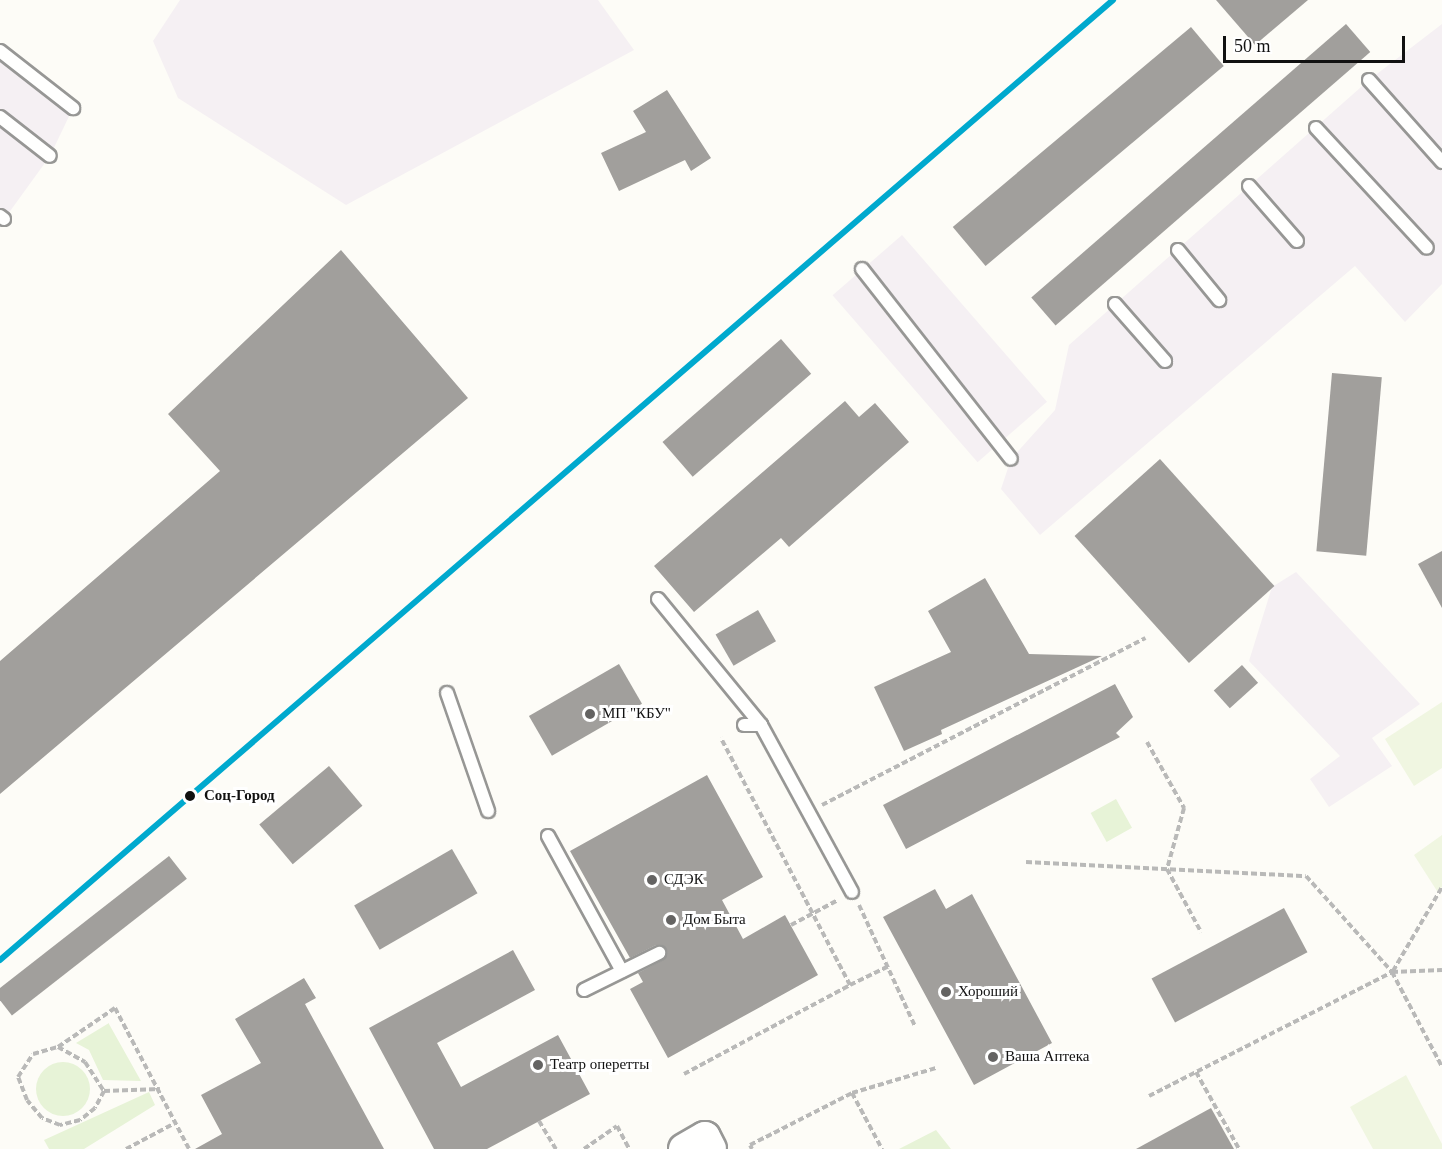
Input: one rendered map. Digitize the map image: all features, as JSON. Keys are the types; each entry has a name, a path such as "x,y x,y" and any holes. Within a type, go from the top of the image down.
{"lane":[{"path":"0,51 73,108"},
{"path":"1369,80 1442,162"},
{"path":"0,117 50,156"},
{"path":"1316,128 1427,248"},
{"path":"1249,186 1297,241"},
{"path":"1178,250 1219,300"},
{"path":"862,269 1011,459"},
{"path":"1115,304 1165,361"},
{"path":"658,599 761,725 811,811 852,892"},
{"path":"447,693 488,811"},
{"path":"744,725 761,725"},
{"path":"548,836 622,971"},
{"path":"584,990 659,953"}],"path":[{"path":"811,811 1145,638"},
{"path":"721,738 850,985"},
{"path":"1147,742 1184,808 1167,869 1201,932"},
{"path":"1026,862 1306,876 1392,972 1442,1067"},
{"path":"1392,972 1442,887"},
{"path":"791,925 852,892 889,966 915,1026"},
{"path":"684,1074 889,966"},
{"path":"1149,1096 1392,972 1442,970"},
{"path":"104,1091 95,1108 80,1120 60,1125 42,1118 27,1100 18,1077 33,1054 57,1047 115,1008 160,1089 189,1149"},
{"path":"57,1047 85,1062 104,1091"},
{"path":"752,1149 750,1145 852,1093 936,1068"},
{"path":"1196,1072 1239,1149"},
{"path":"104,1091 160,1089"},
{"path":"852,1093 882,1149"},
{"path":"539,1121 556,1149"},
{"path":"126,1149 175,1123"},
{"path":"584,1149 617,1126 629,1149"}],"shaded area":[{"path":"180,0 598,0 634,50 346,205 178,98 153,41"},
{"path":"1442,24 1442,284 1405,322 1355,266 1040,535 1001,489 1011,459 1055,410 1069,345 1369,80"},
{"path":"0,51 73,108 50,156 0,225"},
{"path":"902,235 1047,402 978,462 833,295"},
{"path":"1296,572 1420,704 1372,738 1392,766 1329,807 1310,779 1340,756 1249,661 1272,587"}],"green space":[{"path":"1442,702 1442,768 1414,786 1385,739"},
{"path":"1116,799 1132,828 1107,842 1091,813"},
{"path":"1442,835 1442,887 1437,891 1414,855"},
{"path":"109,1023 141,1081 103,1080 89,1050 76,1043"},
{"path":"63,1062 73,1064 82,1070 88,1079 90,1089 88,1099 82,1108 73,1114 63,1116 53,1114 44,1108 38,1099 36,1089 38,1079 44,1070 53,1064"},
{"path":"1406,1075 1442,1144 1442,1149 1373,1149 1350,1107"},
{"path":"149,1092 155,1105 84,1149 49,1149 44,1140"},
{"path":"936,1130 951,1149 899,1149"}],"building":[{"path":"1216,0 1308,0 1255,45"},
{"path":"1346,24 1370,52 1056,326 1031,298"},
{"path":"1191,27 1224,66 986,266 953,227"},
{"path":"667,90 711,158 691,171 685,160 619,191 601,153 646,132 633,111"},
{"path":"341,250 468,398 0,794 0,661 220,471 168,414"},
{"path":"781,339 811,374 693,477 663,442"},
{"path":"1332,373 1382,377 1366,556 1316,551"},
{"path":"845,401 859,417 875,403 909,442 789,547 781,538 694,612 654,566"},
{"path":"1160,459 1274,586 1189,663 1075,536"},
{"path":"1442,551 1442,608 1418,564"},
{"path":"985,578 1029,654 1102,656 941,730 942,734 904,751 874,687 951,652 928,611"},
{"path":"758,610 776,641 734,666 716,634"},
{"path":"619,664 642,704 552,756 529,716"},
{"path":"1242,665 1258,683 1230,708 1214,690"},
{"path":"1115,684 1133,717 1116,733 1120,737 906,849 883,805"},
{"path":"329,766 362,806 293,864 259,824"},
{"name":"Дом Быта","path":"707,775 763,877 722,900 743,939 785,915 818,975 668,1058 630,989 643,982 638,973 663,960 667,950 656,945 630,958 570,851"},
{"path":"452,849 478,893 380,950 354,906"},
{"path":"169,856 187,879 12,1016 0,1000 0,988"},
{"path":"935,889 946,909 972,894 1052,1043 974,1085 883,917"},
{"path":"1284,908 1307,952 1175,1023 1152,978"},
{"name":"Театр оперетты","path":"513,950 535,990 437,1043 461,1087 558,1035 590,1094 487,1149 434,1149 369,1028"},
{"path":"304,978 316,998 305,1004 384,1149 195,1149 222,1134 201,1095 261,1063 235,1019"},
{"path":"1211,1108 1234,1149 1136,1149"}],"transit line":[{"path":"0,960 1113,0"}],"place":[{"name":"МП \"КБУ\"","path":"590,714"},
{"name":"Соц-Город","path":"190,796"},
{"name":"СДЭК","path":"652,880"},
{"name":"Дом Быта","path":"671,920"},
{"name":"Хороший","path":"946,992"},
{"name":"Ваша Аптека","path":"993,1057"},
{"name":"Театр оперетты","path":"538,1065"}]}
